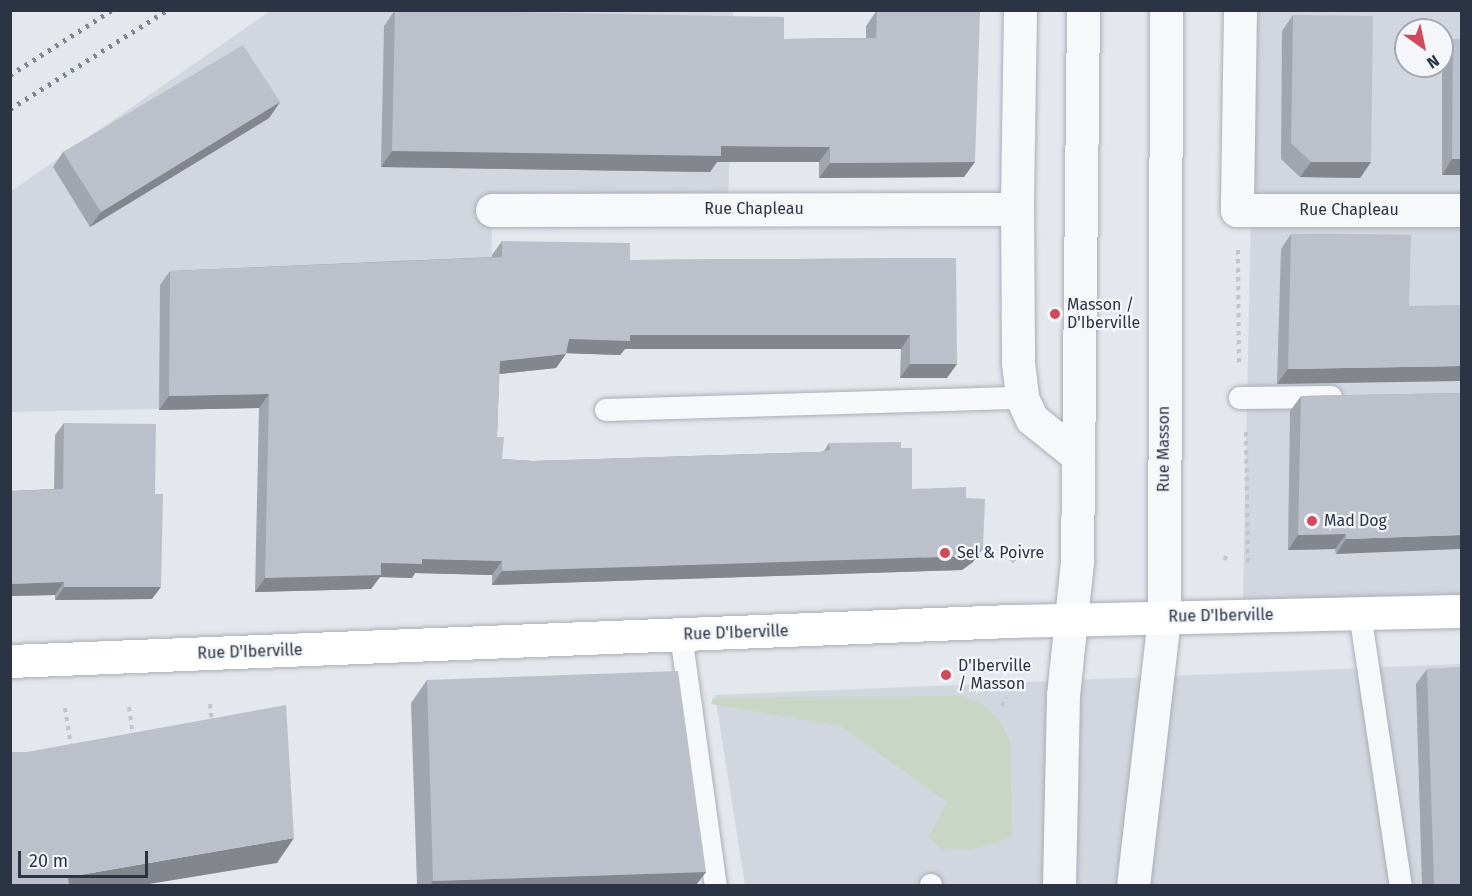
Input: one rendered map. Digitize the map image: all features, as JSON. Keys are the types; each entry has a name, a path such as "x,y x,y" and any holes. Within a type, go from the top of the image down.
{"main road":[{"name":"Rue D'Iberville","path":"10,661 1164,617 1461,611"}],"street":[{"path":"1020,10 1017,209 1018,363 1022,398 1032,419 1078,456"},
{"path":"1059,885 1063,695 1073,621 1078,456 1083,10"},
{"name":"Rue Masson","path":"1133,885 1164,617 1166,10"},
{"path":"1237,210 1240,10"},
{"name":"Rue Chapleau","path":"492,210 1017,209"},
{"name":"Rue Chapleau","path":"1237,210 1461,210"}],"lane":[{"path":"1240,398 1356,396"},
{"path":"606,410 1022,398"},
{"path":"1360,613 1401,885"},
{"path":"681,635 716,885"}],"path":[{"path":"1237,210 1240,398 1246,413 1248,564"},
{"path":"1224,560 1228,554"},
{"path":"1011,559 1016,563"},
{"path":"1002,706 1007,697"},
{"path":"210,704 213,735"},
{"path":"129,707 134,742"},
{"path":"65,708 72,753"}],"shaded area":[{"path":"270,11 733,11 728,209 492,210 491,411 379,404 11,412 10,192"},
{"path":"1255,11 1461,11 1461,597 1243,602"},
{"path":"1461,664 1461,885 745,885 715,695"}],"green space":[{"path":"962,696 984,705 1002,724 1010,743 1012,837 971,850 941,849 929,837 947,802 840,726 711,704 713,698"}],"building":[{"path":"395,10 784,17 784,39 876,38 877,10 980,10 975,162 830,163 830,147 721,146 721,156 392,151"},
{"path":"1293,15 1373,16 1371,162 1311,162 1291,143"},
{"path":"1454,39 1461,39 1461,159 1452,159"},
{"path":"243,45 280,102 101,212 63,152"},
{"path":"1291,234 1411,235 1409,306 1461,305 1461,366 1288,369"},
{"path":"502,241 630,243 630,260 956,258 957,364 910,364 910,335 630,335 630,341 569,339 566,354 500,361 497,437 504,437 502,459 533,461 820,452 830,450 829,443 901,442 901,448 912,448 912,489 966,487 966,498 985,499 983,548 972,556 502,571 502,561 422,559 422,564 381,563 381,575 265,578 269,394 169,396 170,271 502,257"},
{"path":"1461,393 1461,535 1346,539 1346,534 1298,535 1301,396"},
{"path":"64,423 156,424 155,494 163,494 161,587 64,587 64,582 10,584 10,491 63,489"},
{"path":"1461,667 1461,885 1434,885 1427,669"},
{"path":"678,671 706,872 433,881 427,680"},
{"path":"286,705 294,838 68,877 69,885 10,885 10,752 27,752"}],"railway":[{"path":"10,75 112,10"},
{"path":"10,109 167,10"}],"place":[{"name":"Masson / D'Iberville","path":"1055,314"},
{"name":"Mad Dog","path":"1312,521"},
{"name":"Sel & Poivre","path":"945,553"},
{"name":"D'Iberville / Masson","path":"946,675"}]}
